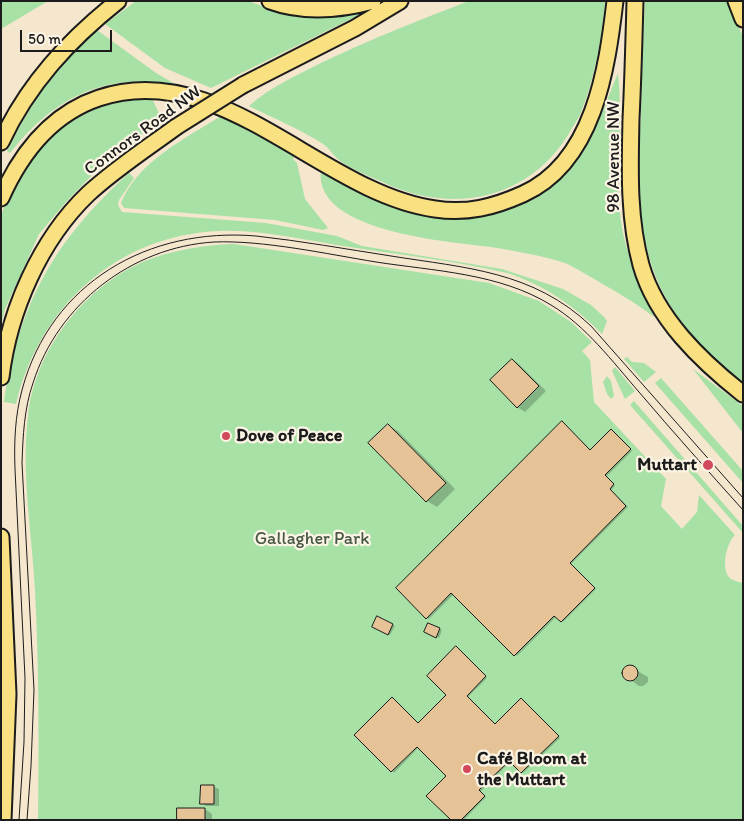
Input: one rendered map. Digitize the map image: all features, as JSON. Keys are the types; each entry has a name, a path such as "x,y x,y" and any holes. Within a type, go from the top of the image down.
{"main road":[{"path":"1,142 44,71 80,33 118,1"},
{"path":"270,1 282,5 328,9 350,7 373,1"},
{"name":"Connors Road NW","path":"1,377 10,332 24,290 54,235 87,195 112,173 176,127 243,85 355,28 400,1"},
{"path":"1,198 21,159 33,144 70,110 113,93 154,91 196,97 254,124 362,183 398,199 434,209 462,211 481,209 507,201 540,184 562,164 581,137 590,118 601,83 615,1"},
{"name":"98 Avenue NW","path":"635,1 629,180 632,220 641,266 654,295 692,350 743,394"},
{"path":"736,1 743,19"},
{"path":"1,537 2,606 8,694 3,820"}],"green space":[{"path":"1,1 48,1 1,29"},
{"path":"136,1 248,1 282,13 313,15 359,13 359,15 211,88 165,68 105,24"},
{"path":"469,1 605,1 597,57 580,115 552,156 533,173 512,186 489,194 465,199 414,194 363,174 339,160 325,146 314,139 249,106 274,87 321,63 357,46"},
{"path":"645,1 728,1 743,37 743,383 711,355 682,324 674,312 656,278 643,232 640,208 639,159"},
{"path":"97,30 156,73 175,84 125,82 103,86 82,93 44,117 10,153 7,151 35,100 45,86 81,44"},
{"path":"618,73 620,108 619,194 622,226 632,266 654,317 622,295 566,263 545,257 491,247 446,242 388,230 361,221 339,208 324,192 321,171 323,170 363,193 394,208 405,211 455,218 480,217 504,212 547,190 566,173 587,143"},
{"path":"152,99 162,119 97,170 39,234 5,309 1,325 1,217 8,198 30,160 43,143 57,130 90,110 130,100"},
{"path":"221,116 296,155 293,159 297,163 305,199 328,228 323,230 275,220 124,208 121,203 128,188 150,163 178,142"},
{"path":"129,173 134,178 119,200 118,205 122,212 266,223 337,236 362,246 502,269 563,289 591,305 607,321 602,334 581,314 546,290 507,273 428,258 284,236 252,232 219,231 182,236 147,246 116,262 88,283 63,308 43,337 27,369 16,404 4,402 19,334 44,276 80,223"},
{"name":"Gallagher Park","path":"234,244 489,283 539,301 571,322 592,342 582,351 590,360 594,402 666,479 661,506 682,529 697,512 699,495 735,535 729,544 725,564 731,579 743,583 743,820 38,820 39,733 37,647 35,590 26,482 26,438 33,391 41,366 53,342 87,300 107,283 129,269 153,258 173,252 213,245"},
{"path":"627,357 632,362 644,363 656,372 644,382 624,359"},
{"path":"615,367 635,391 625,399 612,371"},
{"path":"693,369 743,406 743,433"},
{"path":"607,376 611,381 614,396 611,399 603,382"},
{"path":"661,378 743,471 743,483 655,383"},
{"path":"634,401 743,526 743,533 630,405"}],"building":[{"path":"512,359 539,386 517,408 490,380"},
{"path":"562,421 590,450 611,429 631,449 605,475 614,484 610,489 626,506 570,563 595,588 561,622 554,616 514,656 451,593 426,619 396,588"},
{"path":"388,424 446,483 426,502 368,443"},
{"path":"377,616 393,624 388,635 372,627"},
{"path":"428,623 440,628 436,638 424,632"},
{"path":"456,646 486,676 467,696 495,724 521,698 559,736 521,773 509,761 479,790 485,796 461,820 451,820 426,796 446,776 417,747 391,772 354,735 392,697 418,723 446,695 427,676"},
{"path":"630,665 636,667 638,673 636,679 630,681 624,679 622,673 624,667"},
{"path":"201,785 214,785 214,804 200,804"},
{"path":"177,808 205,808 205,820 177,820"}],"tram line":[{"path":"19,820 24,742 25,678 15,429 22,390 36,352 56,319 81,291 110,269 143,252 178,241 216,236 256,236 446,264 497,275 522,283 546,294 569,308 591,326 743,498"},
{"path":"27,820 34,690 22,463 28,403 33,383 45,354 60,328 80,305 102,285 127,268 155,255 184,246 214,242 253,243 466,275 510,286 531,294 564,313 609,356 743,510"}],"place":[{"name":"Dove of Peace","path":"226,436"},
{"name":"Muttart","path":"708,465"},
{"name":"Café Bloom at the Muttart","path":"467,769"}]}
